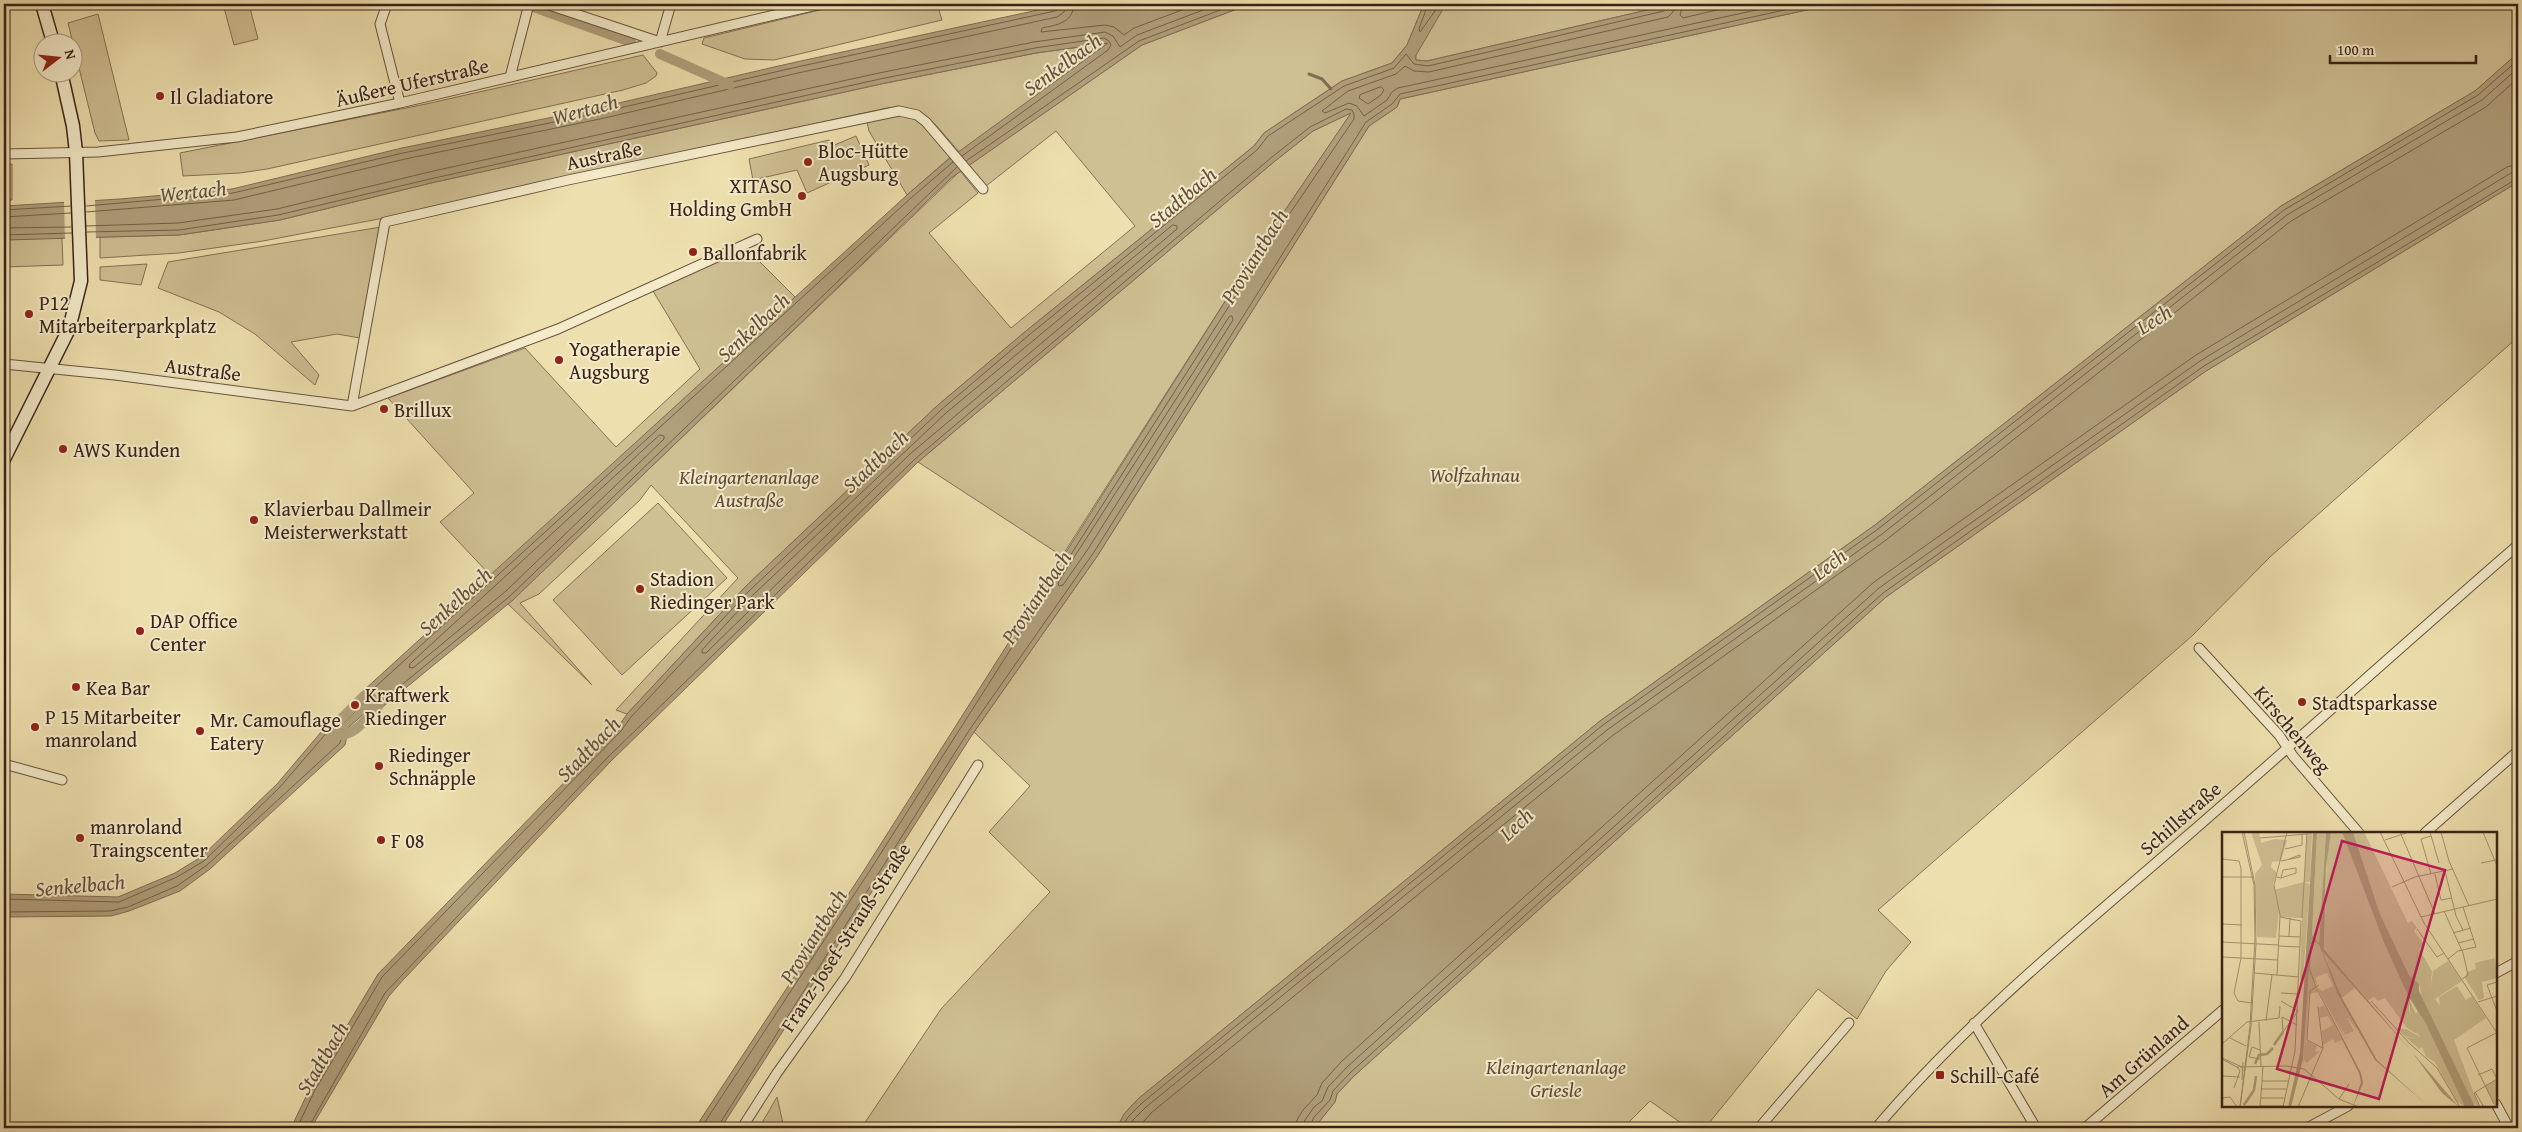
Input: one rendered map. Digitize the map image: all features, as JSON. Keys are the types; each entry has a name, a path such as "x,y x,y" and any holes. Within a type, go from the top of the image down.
{"main road":[{"path":"42,4 50,32"},
{"path":"4,459 69,329 77,306 81,281 76,152 73,126 63,82"}],"street":[{"path":"387,4 380,24 400,103"},
{"path":"510,77 529,4"},
{"path":"546,4 660,42 671,4"},
{"name":"Äußere Uferstraße","path":"4,154 98,152 236,137 400,103 821,4"},
{"name":"Austraße","path":"352,406 385,222 899,111 917,115 926,122 983,189"},
{"name":"Austraße","path":"4,364 50,368 352,406 558,329 757,239"},
{"name":"Schillstraße","path":"1876,1128 1974,1023 2518,545"},
{"name":"Kirschenweg","path":"2199,648 2279,735 2358,832"},
{"path":"2426,832 2518,751"},
{"path":"4,764 62,780"},
{"name":"Franz-Josef-Strauß-Straße","path":"742,1128 776,1073 844,978 978,765"},
{"path":"2497,972 2518,961"},
{"name":"Am Grünland","path":"2085,1128 2222,1011"},
{"path":"1759,1128 1849,1023"},
{"path":"1974,1023 2036,1128"},
{"path":"2497,1106 2509,1128"},
{"path":"2307,1128 2346,1107"}],"green space":[{"path":"223,4 249,4 258,39 234,45"},
{"path":"845,4 937,4 942,20 774,60 745,59 702,44 704,38"},
{"path":"1250,4 1424,4 1407,45 1392,63 1342,81 1264,133 1254,146 938,405 746,586 627,714 616,710 738,578 651,485 640,500 539,594 520,603 592,685 508,604 960,171 978,193 929,233 1011,328 1135,226 1056,131 986,186 969,165 1142,45"},
{"path":"1446,4 1673,4 1427,61 1416,60 1416,51"},
{"name":"Wolfzahnau","path":"1834,4 2518,4 2518,53 2475,91 2281,206 1875,525 1600,721 1138,1099 1124,1114 1117,1128 862,1127 941,1009 1050,892 989,832 1030,786 974,732 1098,555 1369,126 1397,107 1400,99"},
{"path":"98,14 129,140 99,141 95,133 82,80 82,32 70,32 68,23"},
{"path":"1109,43 959,152 929,118 911,109 900,107 887,108 384,218 263,241 179,253 100,258 100,237 179,235 280,220 431,183 881,84 1036,53"},
{"path":"643,55 657,73 656,76 646,83 623,90 267,169 240,173 183,176 180,153 426,104"},
{"path":"1352,112 1254,256 1062,556 918,462 1275,161 1313,131"},
{"path":"917,115 954,154 907,195 869,131 866,117"},
{"name":"Bloc-Hütte Augsburg","path":"856,136 869,165 807,193 797,170 753,180 749,159 829,140 832,146"},
{"path":"12,164 12,200 4,200 4,165"},
{"name":"Kleingartenanlage Griesle","path":"2518,182 2518,337 2270,557 2192,636 1878,910 1911,942 1886,971 1857,1019 1818,989 1705,1128 1688,1128 1650,1101 1623,1128 1314,1128 1335,1102 1337,1094 1354,1076 1886,597 2206,371"},
{"path":"381,227 360,338 337,334 291,342 319,375 315,385 255,334 219,312 158,288 168,262"},
{"path":"62,238 63,265 4,267 4,240"},
{"name":"Kleingartenanlage Austraße","path":"747,249 795,297 491,576 440,522 474,493 388,398 525,348 616,447 700,369 653,291"},
{"path":"147,264 141,285 100,280 100,267"},
{"name":"Stadion Riedinger Park","path":"658,503 727,578 622,675 553,600"},
{"path":"777,1097 784,1128 759,1128"}],"water":[{"path":"1066,4 1250,4 1142,45 951,178 513,600 380,709 375,704 349,727 345,745 210,869 180,891 111,916 4,917 4,894 118,897 175,873 201,857 277,784 327,725 345,722 369,698 363,691 907,195 950,158 1108,43 1036,53 881,84 431,183 280,220 179,235 4,240 4,206 120,199 232,189 402,148 597,108 796,62"},
{"name":"Proviantbach","path":"1424,4 1446,4 1415,57 1416,60 1427,61 1673,4 1834,4 1400,99 1397,107 1369,126 1098,555 974,732 721,1128 695,1128 863,872 1254,256 1351,113 1313,131 1275,161 918,462 611,761 403,980 389,996 311,1128 291,1128 310,1088 378,974 618,727 627,714 746,586 938,405 1254,146 1264,133 1342,81 1392,63 1407,45"},
{"name":"Lech","path":"2518,53 2518,182 2206,371 1886,597 1354,1076 1337,1094 1335,1102 1314,1128 1117,1128 1124,1114 1138,1099 1600,721 1875,525 2281,206 2475,91"}],"pier":[{"path":"95,198 96,239 65,241 64,199"}],"waterway":[{"path":"525,4 631,42"},
{"path":"660,54 730,85"},
{"path":"1309,74 1322,79 1331,89"},
{"name":"Senkelbach","path":"366,694 337,723 338,735 350,733 378,707"}],"place":[{"name":"Il Gladiatore","path":"160,96"},
{"name":"Bloc-Hütte Augsburg","path":"808,162"},
{"name":"XITASO Holding GmbH","path":"802,196"},
{"name":"Ballonfabrik","path":"693,252"},
{"name":"P12 Mitarbeiterparkplatz","path":"29,314"},
{"name":"Yogatherapie Augsburg","path":"559,360"},
{"name":"Brillux","path":"384,409"},
{"name":"AWS Kunden","path":"63,449"},
{"name":"Klavierbau Dallmeir Meisterwerkstatt","path":"254,520"},
{"name":"Stadion Riedinger Park","path":"640,589"},
{"name":"DAP Office Center","path":"140,631"},
{"name":"Kea Bar","path":"76,687"},
{"name":"Stadtsparkasse","path":"2302,702"},
{"name":"Kraftwerk Riedinger","path":"355,705"},
{"name":"P 15 Mitarbeiter manroland","path":"35,727"},
{"name":"Mr. Camouflage Eatery","path":"200,731"},
{"name":"Riedinger Schnäpple","path":"379,766"},
{"name":"manroland Traingscenter","path":"80,838"},
{"name":"F 08","path":"381,840"},
{"name":"Schill-Café","path":"1940,1075"}],"water label":[{"name":"Wertach","path":"585,109"},
{"name":"Wertach","path":"193,191"},
{"name":"Stadtbach","path":"1182,197"},
{"name":"Stadtbach","path":"875,461"},
{"name":"Stadtbach","path":"588,749"},
{"name":"Stadtbach","path":"322,1058"}]}
